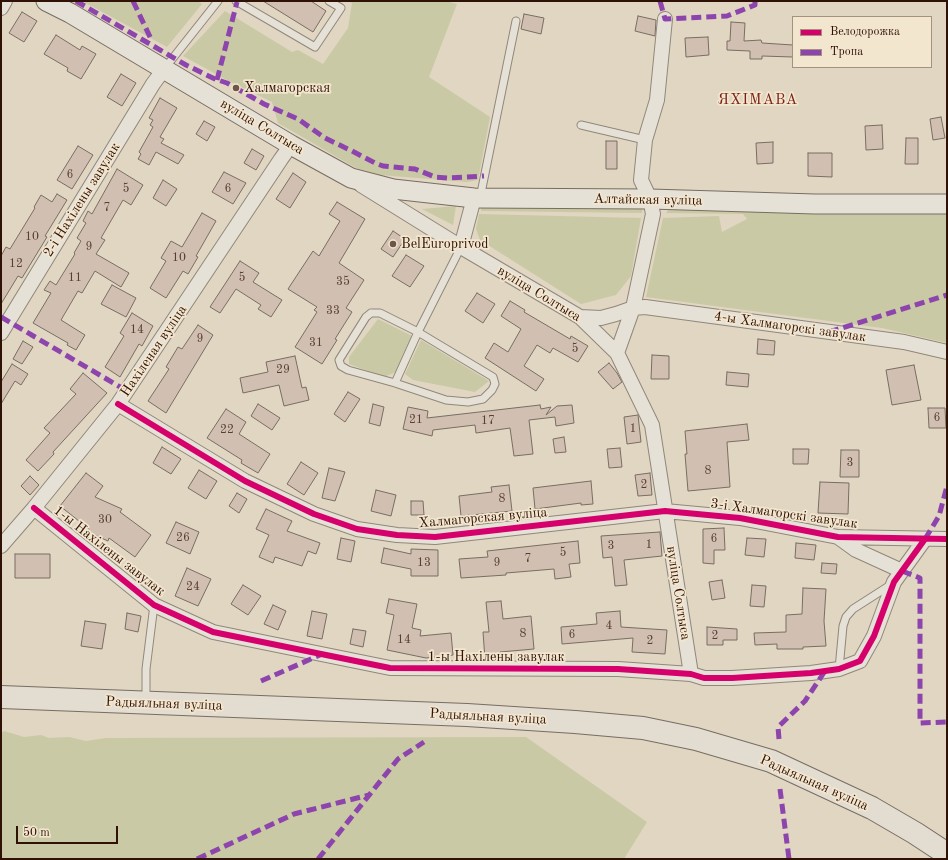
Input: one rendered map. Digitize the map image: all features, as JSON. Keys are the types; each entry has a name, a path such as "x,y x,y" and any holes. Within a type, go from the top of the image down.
{"main road":[{"name":"вуліца Солтыса","path":"46,1 70,13 291,145 351,178"},
{"name":"Алтайская вуліца","path":"351,178 393,189 477,198 816,204 947,204"},
{"name":"Радыяльная вуліца","path":"1,697 467,715 643,728 696,739 771,761 872,808 947,854"}],"street":[{"path":"1,8 5,1"},
{"path":"618,353 633,308 653,214 650,200 641,180 645,140 658,100 664,19"},
{"name":"2-і Нахілены завулак","path":"1,333 153,84 164,69"},
{"name":"Нахіленая вуліца","path":"3,541 34,508 118,404 291,145"},
{"name":"вуліца Солтыса","path":"351,178 461,247 580,317 618,353 652,425 691,674"},
{"path":"461,247 477,198"},
{"name":"4-ы Халмагорскі завулак","path":"580,317 601,318 633,308 645,307 889,340 947,352"},
{"name":"Халмагорская вуліца","path":"118,404 245,481 314,514 357,529 398,535 435,537 665,511"},
{"name":"1-ы Нахілены завулак","path":"34,508 154,605 213,632 390,668 618,669 691,674 704,678 732,678 811,673 839,669 860,661 874,636 898,577 925,539"},
{"name":"3-і Халмагорскі завулак","path":"665,511 740,518 838,537 947,539"},
{"path":"838,537 898,577"}],"lane":[{"path":"164,69 218,1"},
{"path":"236,1 315,47 341,8 329,1"},
{"path":"477,198 516,21"},
{"path":"581,125 645,140"},
{"path":"395,383 418,332 461,247"},
{"path":"372,313 380,313 418,332 493,377 495,384 492,390 483,399 468,402 446,400 395,383 348,370 341,366 339,360 366,317 372,313"},
{"path":"839,669 843,626 846,617 853,609 898,577"},
{"path":"146,703 146,669 154,605"}],"green space":[{"path":"82,1 198,1 202,4 167,47"},
{"path":"348,1 446,1 457,4 429,77 490,117 478,180 467,182 380,175 356,168 278,123 272,102 183,56 225,11 292,52 298,50 323,64 348,28 352,3"},
{"path":"481,205 643,207 642,213 481,211"},
{"path":"456,206 453,225 422,209"},
{"path":"670,207 947,213 947,343 882,328 646,297 663,218 719,216 722,232 747,219 743,214 666,213"},
{"path":"479,214 641,218 631,276 616,295 581,304 480,240 476,229"},
{"path":"378,319 412,336 396,372 384,377 349,364 349,357"},
{"path":"421,340 489,381 475,392 413,380 405,374"},
{"path":"4,731 24,737 41,735 49,738 69,737 86,741 106,738 526,737 647,822 624,859 1,859 1,733"}],"building":[{"path":"263,1 311,1 326,11 313,32"},
{"path":"22,12 37,21 24,42 9,33"},
{"path":"524,14 544,18 541,34 521,29"},
{"path":"638,16 656,20 655,36 635,31"},
{"path":"731,22 745,23 744,41 761,40 762,43 792,45 792,57 762,56 762,59 750,59 750,51 727,50 727,41 730,41"},
{"path":"56,35 80,50 82,46 96,54 81,79 67,71 68,68 44,54"},
{"path":"708,37 709,55 686,57 685,38"},
{"path":"121,74 136,83 122,106 107,97"},
{"path":"160,98 177,108 160,137 164,139 161,143 184,155 178,164 156,152 149,165 138,159 141,154 139,152 153,127 150,125 153,120 149,118"},
{"path":"941,117 945,138 933,140 930,119"},
{"path":"204,121 215,127 207,141 196,134"},
{"path":"882,125 883,149 866,150 865,126"},
{"path":"906,138 918,138 918,164 905,164"},
{"path":"606,141 617,141 617,169 606,169"},
{"path":"773,142 773,163 757,164 756,143"},
{"path":"78,146 93,155 72,189 57,180"},
{"path":"252,149 264,156 256,170 244,163"},
{"path":"808,153 832,153 832,177 808,176"},
{"path":"117,169 143,185 131,205 123,200 101,238 105,240 96,254 129,273 121,287 95,271 82,293 78,291 61,320 85,335 76,350 67,345 68,343 33,323 51,293 44,290 50,281 56,285 75,254 74,253 81,241 77,238 86,223 83,221 88,211 92,214"},
{"path":"224,172 246,183 233,204 212,192"},
{"path":"293,173 306,182 290,208 276,199"},
{"path":"163,180 177,189 166,206 153,198"},
{"path":"57,194 67,200 22,278 18,276 1,304 1,256 6,247 10,249 35,208 34,207 41,195 52,202"},
{"path":"337,202 365,219 339,263 364,280 346,308 352,312 335,339 337,340 322,364 295,347 317,312 314,310 317,307 288,289 313,251 319,256 340,221 329,214"},
{"path":"202,213 216,221 196,256 198,257 188,274 183,271 166,298 150,288 166,261 161,258 171,241 182,247"},
{"name":"BelEuroprivod","path":"393,231 405,239 393,257 381,249"},
{"path":"406,255 424,266 410,287 392,276"},
{"path":"240,261 259,273 253,282 282,300 271,317 258,309 261,305 236,289 220,313 210,307"},
{"path":"112,285 136,298 126,317 101,304"},
{"path":"477,293 495,304 483,323 465,311"},
{"path":"510,301 525,310 524,312 570,339 571,336 588,346 578,362 553,348 550,353 537,345 524,366 544,379 536,391 485,358 494,343 508,352 521,329 501,316"},
{"path":"132,313 153,326 142,346 139,344 120,377 105,367 124,336 120,333"},
{"path":"198,325 213,335 166,413 148,401 169,369 166,367 178,347 182,349"},
{"path":"758,339 775,341 774,355 757,354"},
{"path":"23,341 33,347 22,364 13,359"},
{"path":"652,355 669,356 669,379 651,379"},
{"path":"295,356 302,388 306,387 309,400 284,406 279,385 243,393 240,378 268,372 266,362"},
{"path":"609,363 622,382 613,389 598,372"},
{"path":"12,364 28,374 21,385 15,381 1,404 1,382"},
{"path":"914,365 921,400 892,405 886,370"},
{"path":"727,372 749,374 748,387 726,385"},
{"path":"83,373 107,393 53,452 54,454 38,471 26,460 50,433 44,428 76,394 70,389"},
{"path":"348,392 360,399 345,422 334,414"},
{"path":"258,404 280,418 272,430 251,416"},
{"path":"373,404 384,407 380,426 369,423"},
{"path":"540,405 541,409 551,407 546,415 557,406 572,405 574,423 556,426 555,417 529,420 533,454 514,456 510,428 476,433 475,425 433,430 432,436 403,429 408,407 428,411 427,418"},
{"path":"928,408 945,408 946,428 929,428"},
{"path":"226,409 246,422 239,434 270,454 258,473 241,463 242,460 207,438"},
{"path":"638,415 641,442 627,444 624,417"},
{"path":"747,424 749,440 727,442 730,487 688,491 685,431"},
{"path":"564,437 566,452 555,453 553,439"},
{"path":"162,447 181,459 171,474 153,463"},
{"path":"620,448 622,467 609,468 607,449"},
{"path":"793,449 809,449 808,464 793,464"},
{"path":"841,450 859,450 859,477 840,477"},
{"path":"301,462 318,473 304,495 287,484"},
{"path":"329,468 345,472 335,501 322,498"},
{"path":"199,470 217,481 206,499 188,488"},
{"path":"86,473 103,486 95,497 122,509 120,512 151,535 135,557 109,538 108,541 88,532 89,529 60,506"},
{"path":"650,473 652,495 638,496 635,475"},
{"path":"30,476 39,485 30,495 21,486"},
{"path":"591,481 593,504 581,505 581,503 535,509 533,488"},
{"path":"820,482 849,483 848,514 818,513"},
{"path":"509,485 512,511 461,516 459,496 492,492 491,487"},
{"path":"376,490 396,495 391,516 371,511"},
{"path":"237,493 247,499 239,513 229,506"},
{"path":"411,501 423,501 424,515 411,515"},
{"path":"266,509 292,521 287,531 320,543 316,554 308,551 302,566 275,557 273,563 259,557 269,535 256,529"},
{"path":"176,522 199,532 190,554 166,543"},
{"path":"724,528 725,550 714,550 714,564 703,563 703,529"},
{"path":"660,532 662,556 624,560 627,585 615,586 612,557 603,558 601,536"},
{"path":"341,538 355,541 351,562 337,559"},
{"path":"747,538 766,539 764,557 745,555"},
{"path":"578,541 580,563 569,564 571,577 555,579 554,569 506,573 506,575 461,578 459,559 488,557 487,551"},
{"path":"796,543 816,545 814,560 795,558"},
{"path":"384,548 411,554 411,549 438,550 438,576 411,576 411,569 381,563"},
{"path":"15,554 50,554 50,578 15,578"},
{"path":"822,563 837,564 836,574 821,573"},
{"path":"187,568 211,579 198,606 175,596"},
{"path":"722,580 725,598 712,600 709,582"},
{"path":"243,585 261,596 248,615 231,604"},
{"path":"752,585 766,586 764,607 750,606"},
{"path":"803,588 826,589 824,621 826,646 803,647 803,649 777,649 777,644 755,645 754,633 786,632 786,615 802,614"},
{"path":"389,599 417,604 412,628 421,630 420,636 451,633 453,655 426,658 387,650 394,615 386,613"},
{"path":"501,601 503,619 531,616 534,649 500,652 501,658 485,659 483,632 489,632 486,602"},
{"path":"273,605 286,611 278,630 264,624"},
{"path":"312,611 327,614 322,639 307,636"},
{"path":"620,611 621,627 667,630 665,654 632,652 633,638 562,644 561,627 597,624 596,613"},
{"path":"127,613 141,616 138,632 125,629"},
{"path":"85,621 106,624 102,649 81,646"},
{"path":"707,627 737,629 737,640 723,640 723,645 707,645"},
{"path":"353,629 366,631 363,647 350,644"}],"marked path":[{"path":"76,1 186,65 227,83 264,104 298,119 325,138 375,163 383,166 415,169 435,177 448,178 484,176"},
{"path":"133,1 151,39"},
{"path":"660,1 665,19 727,16 755,5 755,1"},
{"path":"217,80 237,2"},
{"path":"829,332 947,295"},
{"path":"1,317 127,391"},
{"path":"925,539 939,516 947,486"},
{"path":"902,571 920,578 920,723 947,722"},
{"path":"261,681 320,655"},
{"path":"779,739 778,727 805,701 825,671"},
{"path":"318,859 398,759 424,742"},
{"path":"780,789 789,859"},
{"path":"197,859 294,814 369,795"}],"cycle path":[{"path":"118,404 245,481 314,514 357,529 397,535 435,537 665,511 740,518 838,537 947,539"},
{"path":"34,508 154,605 213,632 390,668 618,669 691,674 704,678 732,678 811,673 839,669 860,661 874,636 894,582 925,539"}],"place":[{"name":"Халмагорская","path":"236,88"},
{"name":"BelEuroprivod","path":"393,244"}],"district":[{"name":"ЯХІМАВА","path":"758,100"}]}
